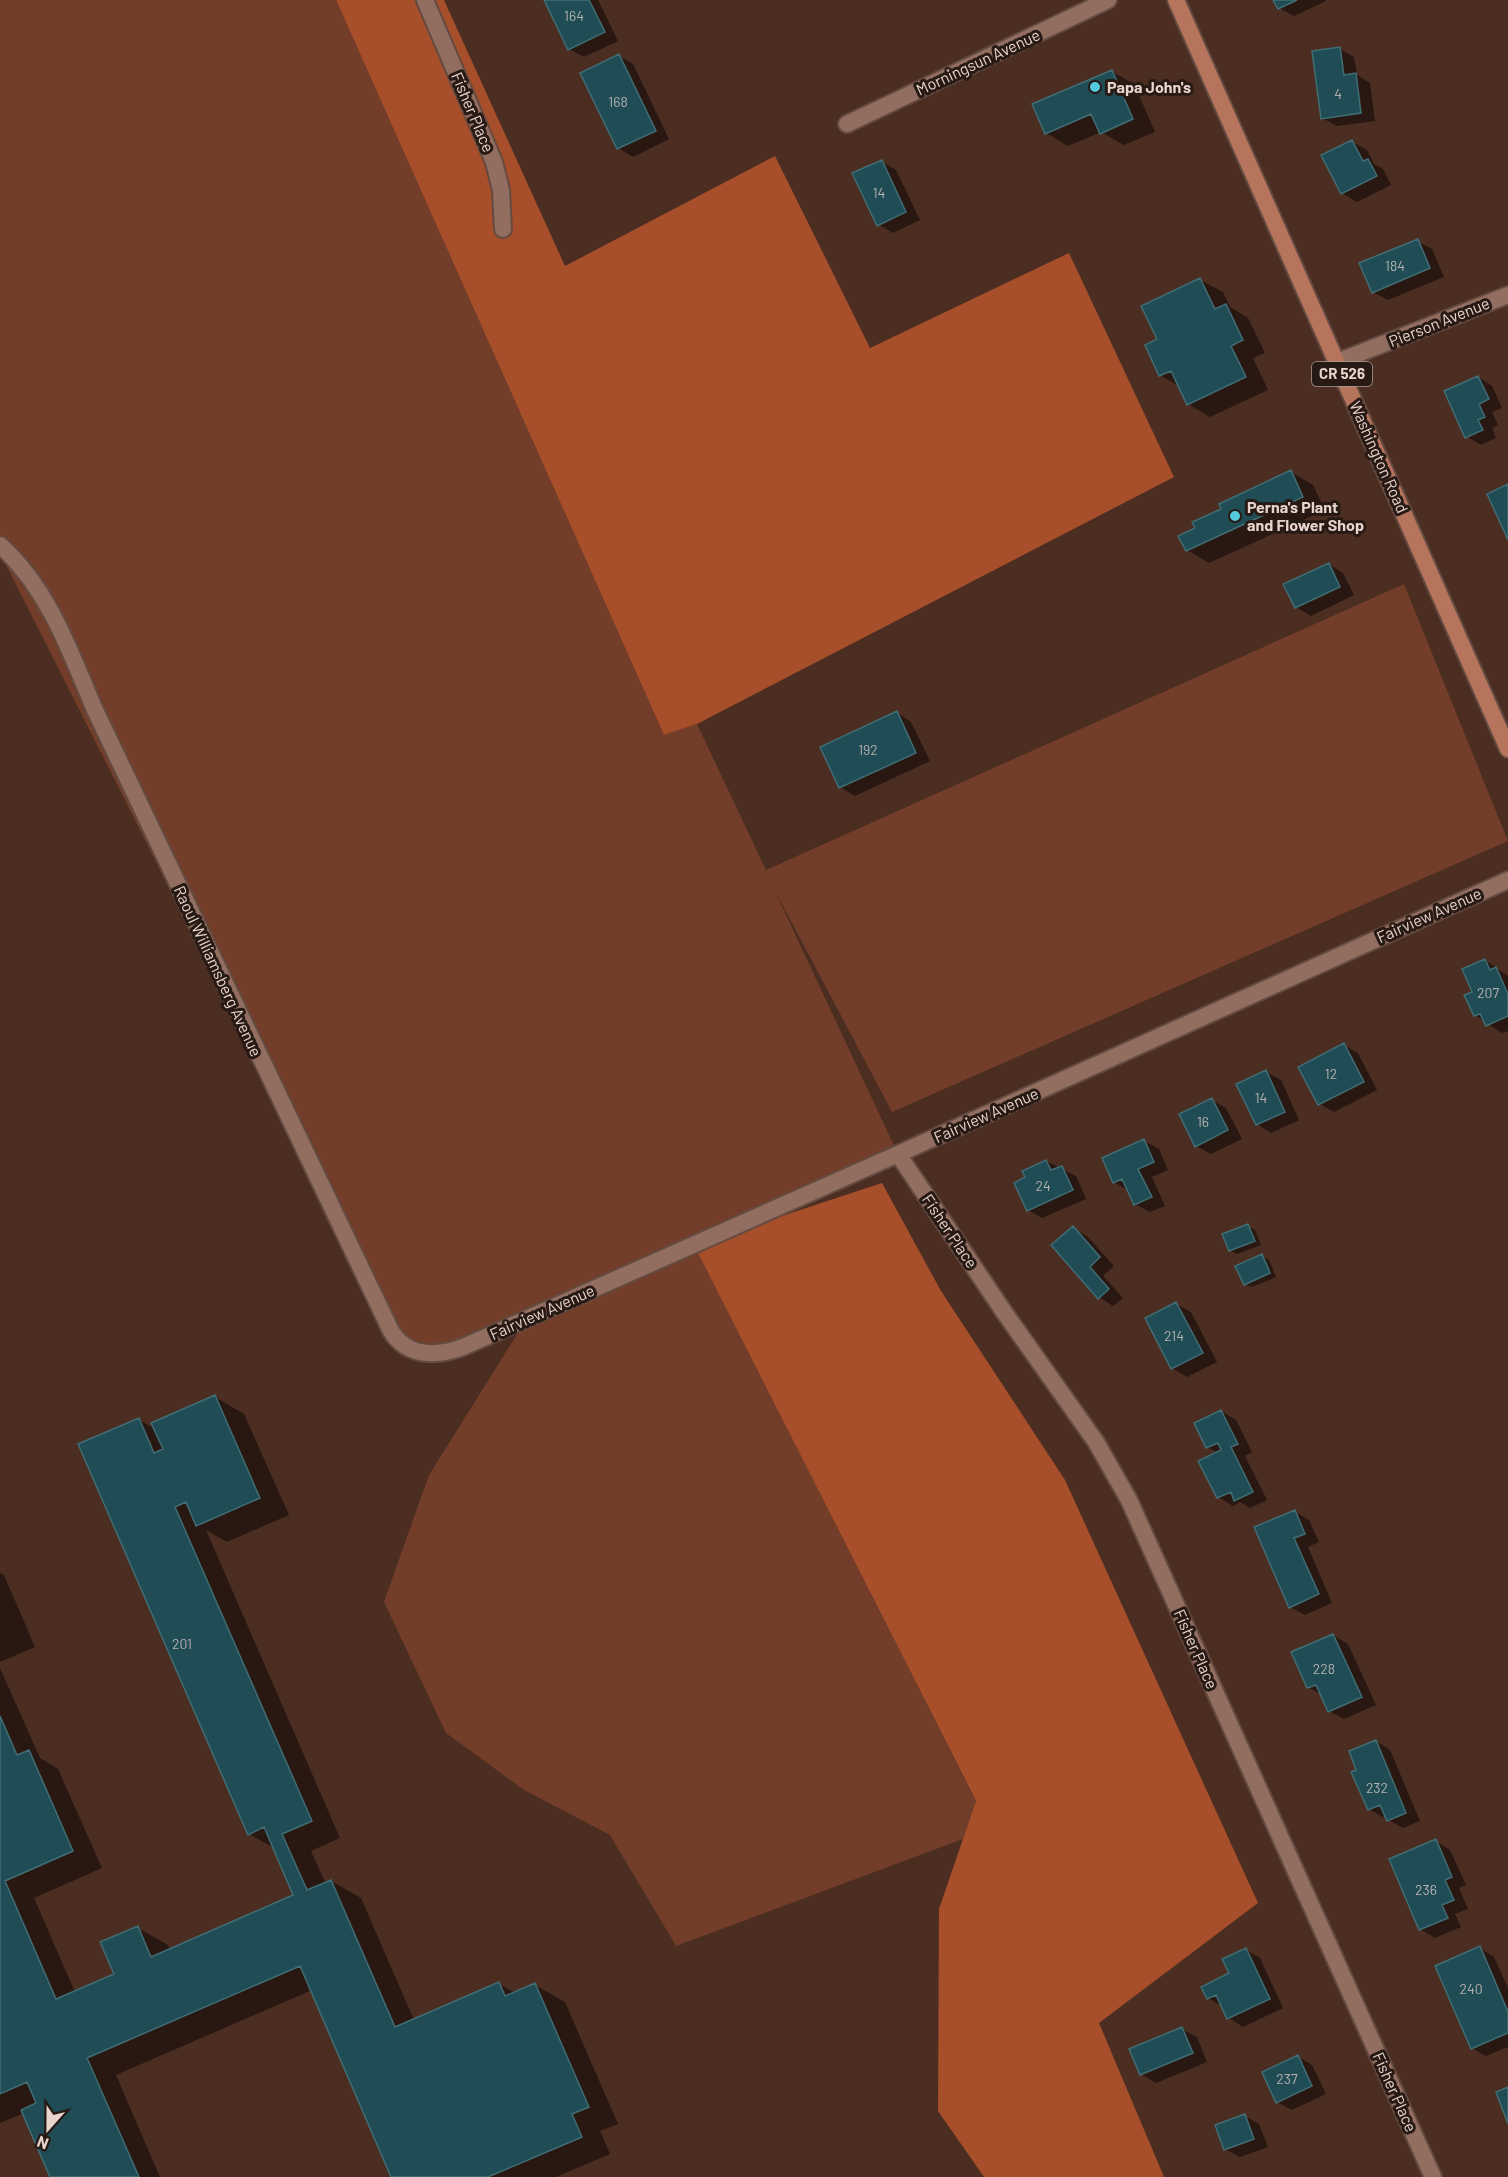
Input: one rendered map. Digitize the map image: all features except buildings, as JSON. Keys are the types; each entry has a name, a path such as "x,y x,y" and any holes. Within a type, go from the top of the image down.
{"main road":[{"name":"Washington Road","path":"1176,0 1508,749"}],"street":[{"name":"Fisher Place","path":"425,0 494,162 501,190 503,229"},
{"name":"Morningsun Avenue","path":"847,124 1108,0"},
{"name":"Pierson Avenue","path":"1337,362 1508,295"},
{"name":"Raoul Williamsberg Avenue","path":"0,545 29,578 54,616 99,719 391,1331 397,1341 422,1353 442,1353 463,1347"},
{"name":"Fairview Avenue","path":"463,1347 1508,880"},
{"name":"Fisher Place","path":"898,1154 1004,1312 1096,1442 1129,1500 1432,2177"}],"shaded area":[{"path":"0,0 336,0 664,735 697,724 766,870 1404,584 1508,841 892,1112 774,889 898,1154 694,1244 976,1802 963,1839 676,1946 610,1835 524,1790 446,1733 384,1602 429,1475 526,1320 463,1347 404,1346 321,1188 0,553"},
{"path":"336,0 444,0 565,266 775,156 870,348 1069,253 1174,477 697,724 664,735"},
{"path":"882,1183 941,1291 1065,1480 1258,1903 1099,2023 1164,2177 984,2177 938,2111 939,1909 976,1801 694,1245"}],"place":[{"name":"Papa John's","path":"1095,87"},
{"name":"Perna's Plant and Flower Shop","path":"1235,516"}]}
